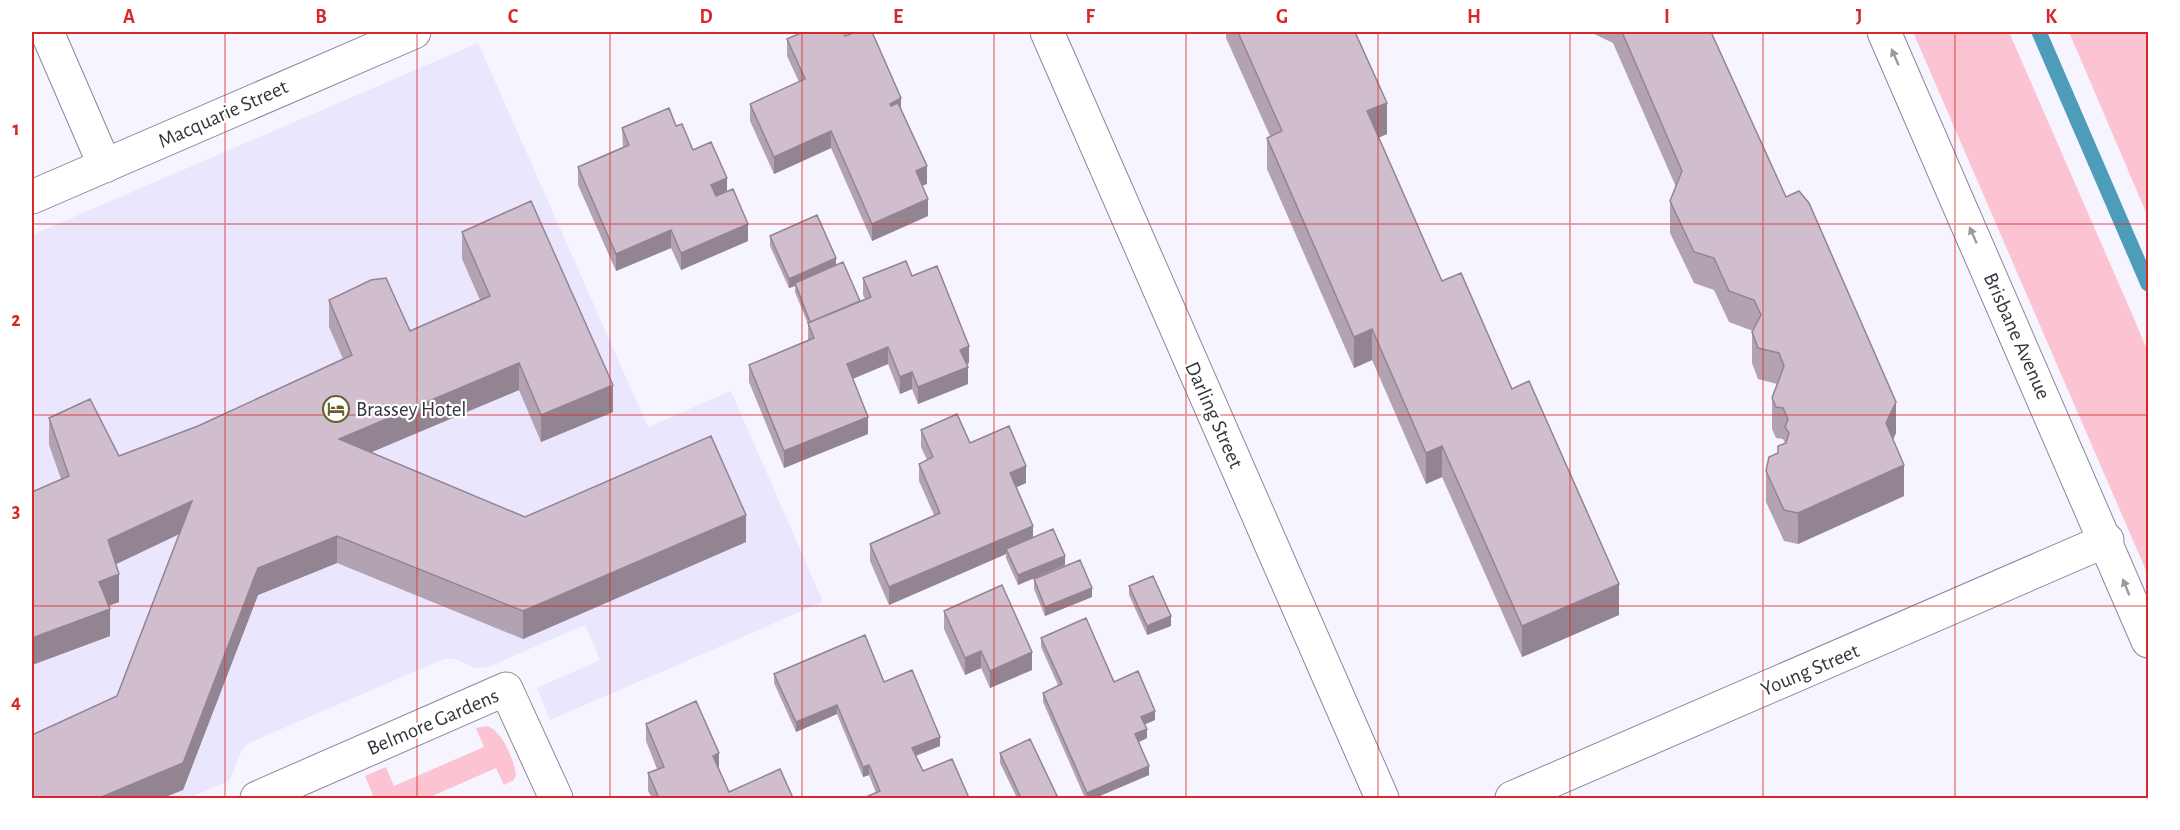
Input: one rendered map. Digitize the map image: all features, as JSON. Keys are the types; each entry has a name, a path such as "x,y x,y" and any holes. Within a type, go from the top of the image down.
{"street":[{"path":"47,32 105,166"},
{"name":"Macquarie Street","path":"32,197 414,32"},
{"name":"Darling Street","path":"1047,32 1382,798"},
{"name":"Brisbane Avenue","path":"1884,32 2148,641"},
{"name":"Young Street","path":"1512,798 2106,540"},
{"name":"Belmore Gardens","path":"257,798 506,689 548,796"}],"shaded area":[{"path":"1913,32 2009,32 2132,314 2148,352 2148,575"},
{"path":"2069,32 2148,32 2148,217"},
{"name":"Brassey Hotel","path":"478,43 648,427 731,391 823,602 550,720 537,688 600,660 585,625 488,667 475,668 455,659 444,659 249,743 241,751 230,780 189,798 32,798 32,235"},
{"path":"487,726 498,733 510,754 516,775 514,780 504,785 496,768 428,798 366,798 373,795 365,776 386,767 394,786 484,747 476,728"}],"building":[{"path":"803,32 844,32 845,36 856,32 872,32 901,98 890,104 891,106 898,103 927,166 916,171 928,199 872,224 831,131 774,157 750,104 805,79 787,39"},
{"path":"1238,32 1355,32 1387,103 1367,111 1442,281 1461,273 1512,389 1529,381 1619,584 1522,626 1442,446 1426,453 1372,329 1354,337 1267,138 1282,131"},
{"path":"1622,32 1711,32 1786,197 1799,191 1809,203 1896,402 1886,423 1904,465 1798,513 1784,510 1766,471 1769,457 1778,453 1778,446 1786,443 1789,433 1785,427 1788,419 1783,408 1776,407 1772,398 1784,366 1779,353 1758,348 1752,332 1761,315 1754,300 1729,291 1714,258 1694,252 1670,201 1682,171"},
{"path":"669,108 676,126 682,124 693,150 711,142 727,178 711,185 716,196 733,189 748,224 681,253 671,230 616,254 578,167 629,145 622,128"},
{"path":"531,201 613,385 541,415 519,363 339,439 525,517 711,436 746,515 523,611 337,536 258,568 183,763 99,798 32,798 32,735 117,696 192,501 108,540 119,574 99,582 110,609 32,638 32,492 69,476 49,418 90,399 119,456 198,426 352,355 329,300 371,280 386,278 410,331 490,296 462,232"},
{"path":"817,215 836,258 789,279 770,236"},
{"path":"906,261 912,276 937,266 969,346 960,350 968,367 918,387 912,372 900,377 888,347 847,364 868,417 784,451 749,365 814,338 808,323 871,297 863,278"},
{"path":"843,262 860,301 810,322 795,283"},
{"path":"957,414 970,443 1009,426 1026,466 1010,473 1033,526 889,587 870,544 940,513 919,464 933,457 921,430"},
{"path":"1053,529 1065,556 1018,575 1006,549"},
{"path":"1080,560 1092,588 1045,607 1034,579"},
{"path":"1153,576 1171,616 1147,626 1129,586"},
{"path":"1002,585 1032,652 990,671 981,651 965,658 944,611"},
{"path":"1086,618 1114,682 1138,671 1155,711 1141,717 1147,729 1135,734 1149,766 1087,793 1043,693 1062,684 1041,638"},
{"path":"865,635 884,682 912,670 940,737 912,748 923,771 952,759 969,798 866,798 880,791 869,765 863,767 837,705 796,722 774,674"},
{"path":"696,701 719,753 713,756 729,792 780,769 793,798 659,798 648,773 664,767 646,724"},
{"path":"1030,739 1058,798 1021,798 1000,753"}],"waterway":[{"path":"2039,32 2148,284"}],"place":[{"name":"Brassey Hotel","path":"336,409"}]}
